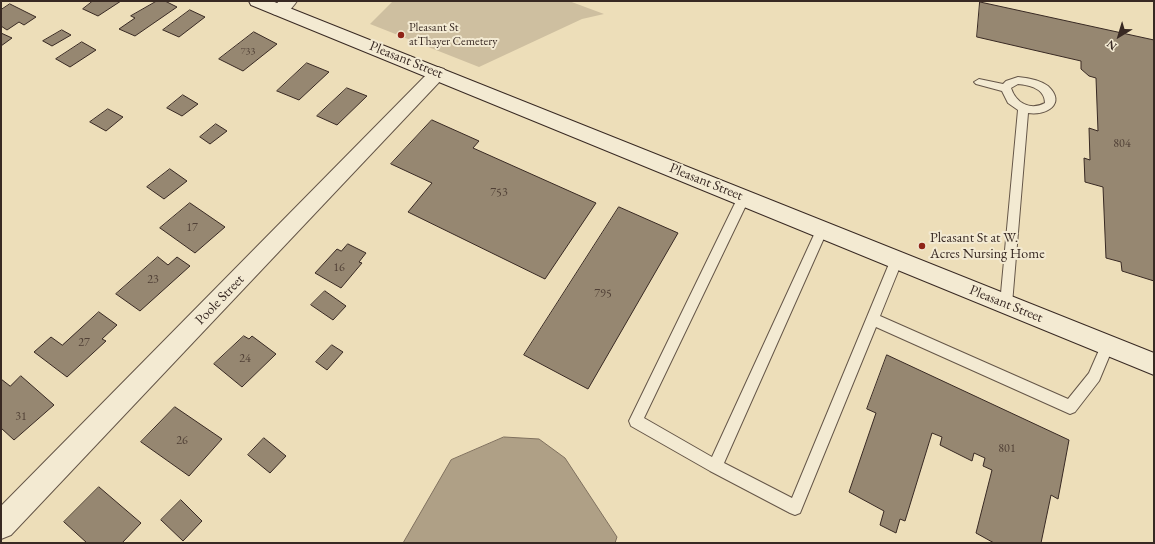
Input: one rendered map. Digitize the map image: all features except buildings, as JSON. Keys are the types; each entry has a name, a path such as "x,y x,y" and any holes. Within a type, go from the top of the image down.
{"main road":[{"name":"Pleasant Street","path":"257,1 284,6 438,73 1154,364"},
{"name":"Poole Street","path":"1,525 438,73"}],"lane":[{"path":"1018,80 1028,81 1043,88 1051,99 1050,105 1044,110 1034,111 1023,108 1013,103 1007,96 1006,88 1009,83 1018,80"},
{"path":"979,82 1006,88"},
{"path":"1006,304 1023,108"},
{"path":"744,197 636,421 715,466 795,508 897,259"},
{"path":"715,466 822,229"},
{"path":"872,319 1070,407 1094,377 1108,345"}],"shaded area":[{"path":"393,1 569,1 604,14 582,19 479,67 370,24"},
{"path":"504,437 539,439 565,458 617,537 615,543 403,543 451,460"}],"place":[{"name":"Pleasant St atThayer Cemetery","path":"401,35"},
{"name":"Pleasant St at W. Acres Nursing Home","path":"922,246"}]}
